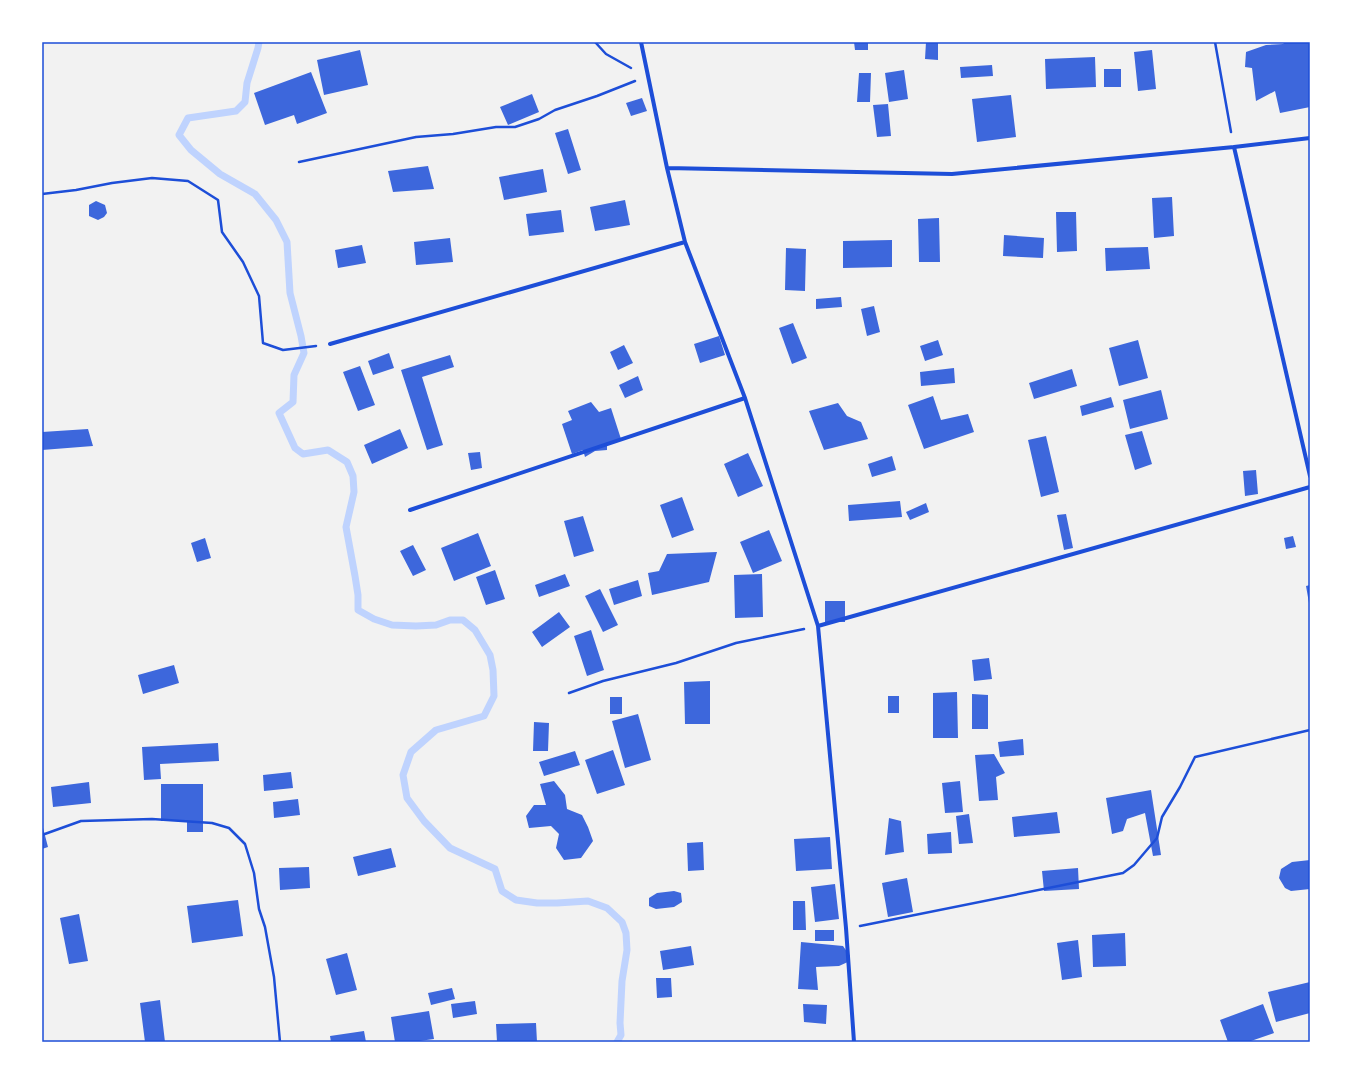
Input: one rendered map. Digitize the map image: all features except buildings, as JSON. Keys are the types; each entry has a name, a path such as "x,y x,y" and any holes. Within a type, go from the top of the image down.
{"street":[{"path":"641,42 667,168 685,242 745,398 818,626 846,928 854,1042"},
{"path":"667,168 952,174 1234,147 1310,138"},
{"path":"1234,147 1310,476"},
{"path":"330,344 685,242"},
{"path":"410,510 745,398"},
{"path":"818,626 1310,487"}],"path":[{"path":"594,42 606,54 647,76"},
{"path":"1215,42 1234,147"},
{"path":"299,162 416,137 453,134 496,127 515,127 539,119 555,110 597,96 647,76"},
{"path":"42,194 152,178 188,181 218,200 222,232 242,262 259,296 263,343 284,350 330,344"},
{"path":"569,693 603,680 676,663 736,644 818,626"},
{"path":"846,928 1123,873 1134,865 1157,838 1162,816 1180,787 1195,757 1310,730"},
{"path":"42,835 81,821 152,819 212,823 229,828 245,844 254,873 259,909 265,927 272,970 280,1042"}],"waterway":[{"path":"259,42 247,83 245,102 236,111 188,118 179,135 191,150 220,174 255,194 276,220 287,242 290,293 304,353 294,375 293,402 279,413 295,448 303,454 328,450 347,462 353,476 354,492 346,527 358,595 358,610 374,619 392,625 436,625 450,620 463,620 475,630 490,655 493,670 494,696 484,716 436,730 411,752 403,775 407,798 424,821 450,848 495,869 502,891 516,900 537,903 588,901 607,908 622,922 626,933 627,950 622,981 620,1023 621,1035 617,1042"}]}
